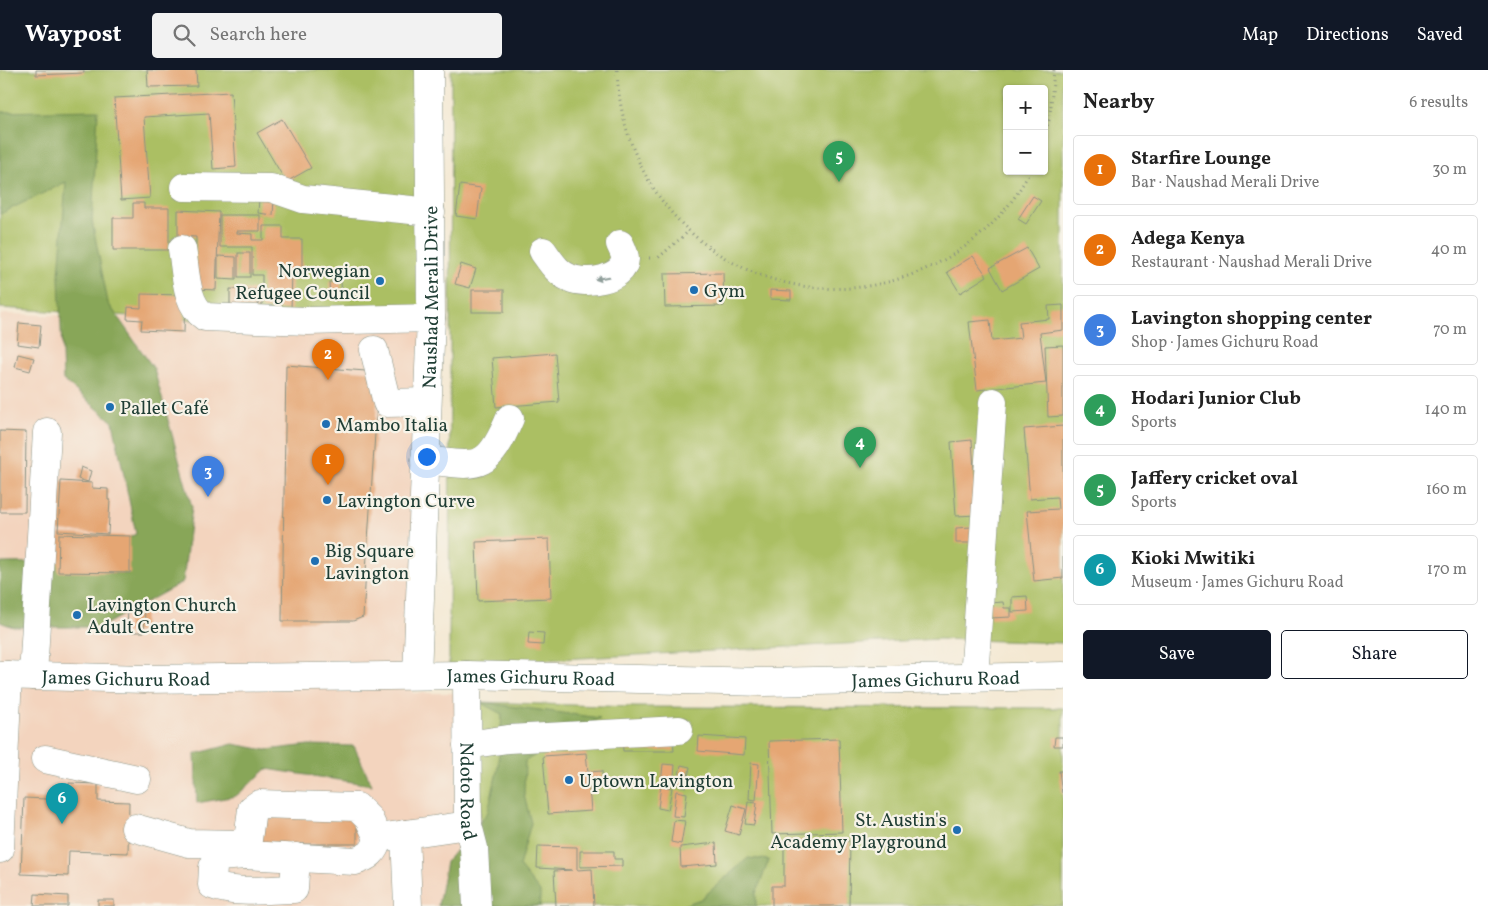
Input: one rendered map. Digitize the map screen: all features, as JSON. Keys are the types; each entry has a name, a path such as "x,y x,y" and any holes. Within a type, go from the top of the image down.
{"main road":[{"name":"Naushad Merali Drive","path":"417,675 431,318 429,70"},
{"path":"184,187 271,188 303,199 431,212"},
{"path":"182,249 191,300 198,313 205,318 308,321 431,318"},
{"path":"543,251 556,270 571,279 595,280 613,276 622,269 623,251"},
{"path":"374,350 387,403 427,402"},
{"path":"974,678 993,402"},
{"path":"425,460 474,465 486,459 500,441 510,418"},
{"path":"0,849 3,716 14,675 47,432"},
{"name":"James Gichuru Road","path":"14,675 145,679 467,675 765,682 1063,676"},
{"name":"Ndoto Road","path":"467,675 468,825 474,848 477,906"},
{"path":"467,745 508,739 679,730"},
{"path":"44,759 137,779"},
{"path":"213,867 186,860 147,831 189,843 247,849 296,857 355,861 366,858 375,850 378,838 369,819 357,808 351,806 259,804 252,809 247,849"},
{"path":"378,838 468,825"},
{"path":"405,834 408,906"},
{"path":"247,849 218,857 213,867 212,885 234,898 293,897 296,857"}],"path":[{"path":"617,70 618,94 625,130 638,164 656,195 689,231 708,247 739,266 773,280 808,288 844,289 880,285 924,270 948,259 977,238 1003,212 1027,175"},
{"path":"1046,130 1050,116 1054,70"},
{"path":"623,251 658,258 689,231"}],"shaded area":[{"path":"0,315 421,325 412,693 474,693 476,906 0,906"}],"green space":[{"path":"0,70 415,70 422,318 277,325 0,308"},
{"path":"451,70 1063,70 1063,643 939,639 449,665"},
{"path":"98,110 92,221 108,303 154,369 192,507 183,582 101,627 13,627 0,622 0,563 68,562 136,534 113,422 63,380 59,276 66,182 0,214 0,112"},
{"path":"479,702 634,707 1063,708 1063,906 481,906"},
{"path":"479,702 600,718 525,761 524,795 531,823 519,866 540,892 540,906 438,906 446,862 488,812 498,767 502,714"},
{"path":"233,744 266,750 309,745 354,746 372,785 267,769 236,796 197,803 195,754"},
{"path":"748,858 769,860 756,893 756,906 681,906 701,899"}],"building":[{"path":"36,70 84,70 84,73 36,75"},
{"path":"147,70 196,70 197,86 148,87"},
{"path":"231,92 236,167 213,169 209,113 144,117 150,198 121,200 114,98"},
{"path":"282,119 311,168 286,182 257,133"},
{"path":"460,185 481,188 477,219 456,216"},
{"path":"1033,196 1041,201 1026,224 1018,219"},
{"path":"259,198 274,199 273,215 258,213"},
{"path":"133,203 144,203 144,208 169,208 169,250 113,250 113,218 133,218"},
{"path":"178,210 219,212 216,290 195,289 196,237 178,236"},
{"path":"220,215 260,215 260,231 237,231 237,233 252,234 252,240 263,240 263,226 283,226 283,239 302,239 302,271 292,271 291,310 262,309 262,275 252,275 252,247 220,247"},
{"path":"1027,248 1039,269 1002,290 990,268"},
{"path":"238,253 250,253 250,277 238,277"},
{"path":"218,256 236,257 236,280 218,279"},
{"path":"973,256 987,276 960,293 947,272"},
{"path":"461,264 476,269 470,288 455,284"},
{"name":"Gym","path":"723,273 724,306 665,307 664,274"},
{"path":"341,281 342,299 330,299 329,282"},
{"path":"230,289 259,290 258,310 230,309"},
{"path":"472,290 504,290 504,312 472,312"},
{"path":"770,290 791,291 791,300 770,299"},
{"path":"141,294 185,295 184,332 141,330 142,320 127,319 128,307 141,308"},
{"path":"1063,305 1063,330 1040,333 1046,383 977,390 969,322 990,320 992,341 1021,338 1019,322 1049,319 1048,306"},
{"path":"19,323 41,325 39,347 17,344"},
{"path":"1063,345 1063,416 1048,417 1045,346"},
{"path":"555,353 559,402 496,407 492,358"},
{"path":"18,354 34,358 30,371 15,367"},
{"name":"Lavington Curve","path":"286,365 379,372 363,617 353,621 282,621"},
{"path":"1063,426 1063,578 1034,581 1027,511 1058,509 1057,497 1030,499 1024,429"},
{"path":"0,431 26,432 25,512 0,512"},
{"path":"972,440 977,515 956,516 951,442"},
{"path":"81,467 91,471 88,482 78,479"},
{"path":"61,481 92,483 92,488 108,489 108,500 110,500 108,534 58,531"},
{"path":"971,527 971,543 956,543 956,528"},
{"path":"59,534 130,536 130,573 58,572"},
{"path":"549,539 551,598 478,601 476,542"},
{"path":"1027,596 1028,611 1012,612 1012,597"},
{"path":"1003,602 1004,608 1011,608 1011,617 990,618 989,603"},
{"path":"128,607 145,608 144,632 127,632"},
{"path":"529,632 544,633 543,645 528,644"},
{"path":"699,736 745,739 744,755 698,751"},
{"path":"622,737 673,737 674,751 623,751"},
{"path":"1055,737 1063,737 1063,746 1054,746"},
{"path":"839,739 842,832 772,834 769,741"},
{"path":"586,753 588,772 602,771 603,786 589,787 591,811 548,814 543,756"},
{"path":"751,763 759,764 756,800 749,799"},
{"path":"663,764 675,765 673,786 661,784"},
{"path":"681,765 690,767 686,787 677,785"},
{"path":"1059,771 1063,771 1063,793 1062,793"},
{"path":"69,783 98,784 98,801 129,802 128,853 69,851 68,876 21,874 24,798 68,800"},
{"path":"661,786 672,788 668,810 658,808"},
{"path":"676,791 687,793 684,817 673,816"},
{"path":"748,802 757,803 754,825 745,824"},
{"path":"733,805 746,809 739,835 725,831"},
{"path":"259,817 357,817 357,844 259,844"},
{"path":"674,820 685,821 681,844 671,842"},
{"path":"784,840 850,841 849,906 772,906 772,886 784,886"},
{"path":"716,843 717,864 681,867 680,847"},
{"path":"538,846 577,847 577,870 592,869 594,906 556,906 554,871 572,870 537,868"},
{"path":"580,851 614,851 614,859 622,859 622,866 580,867"},
{"path":"35,894 68,896 68,906 34,906"},
{"path":"98,900 114,900 114,906 98,906"}],"place":[{"name":"Jaffery cricket oval","path":"839,182"},
{"name":"Norwegian Refugee Council","path":"380,281"},
{"name":"Gym","path":"694,290"},
{"name":"Adega Kenya","path":"328,380"},
{"name":"Pallet Café","path":"110,407"},
{"name":"Mambo Italia","path":"326,424"},
{"name":"Hodari Junior Club","path":"860,468"},
{"name":"Starfire Lounge","path":"328,485"},
{"name":"Lavington shopping center","path":"208,497"},
{"name":"Lavington Curve","path":"327,500"},
{"name":"Big Square Lavington","path":"315,561"},
{"name":"Lavington Church Adult Centre","path":"77,615"},
{"name":"Uptown Lavington","path":"569,780"},
{"name":"Kioki Mwitiki","path":"62,824"},
{"name":"St. Austin's Academy Playground","path":"957,830"}]}
